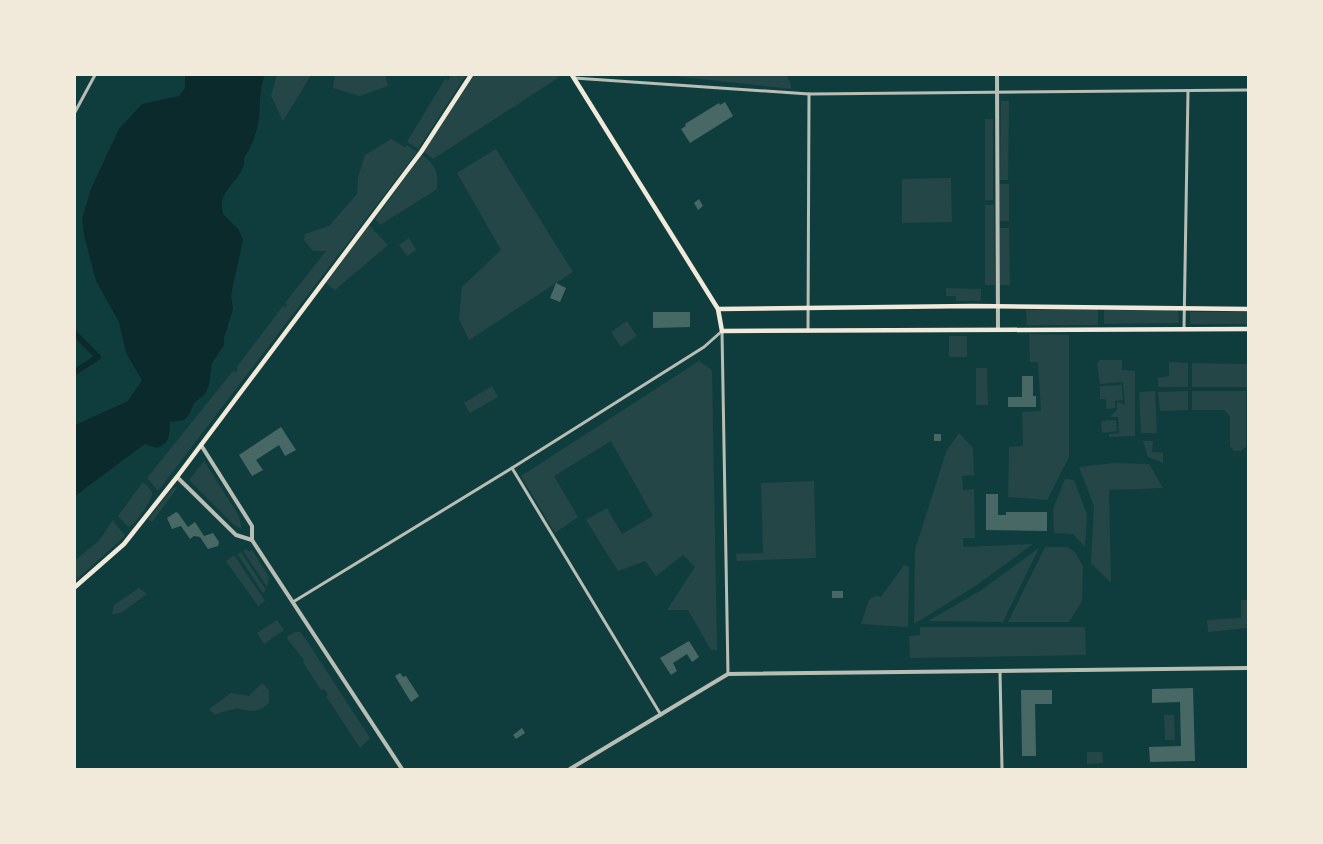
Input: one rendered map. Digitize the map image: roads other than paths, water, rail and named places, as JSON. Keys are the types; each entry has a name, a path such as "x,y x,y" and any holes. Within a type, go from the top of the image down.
{"main road":[{"path":"75,587 124,544 201,445 415,160 471,75"},
{"path":"572,76 718,308 722,331 1248,329"},
{"path":"718,308 1248,309"}],"street":[{"path":"75,112 95,75"},
{"path":"997,75 998,329"},
{"path":"572,76 809,94 1248,90"},
{"path":"1184,329 1188,91"},
{"path":"808,331 809,94"},
{"path":"293,602 512,468 704,347 722,331"},
{"path":"722,331 728,674"},
{"path":"201,445 252,526 252,540 402,769"},
{"path":"512,468 661,715"},
{"path":"177,476 236,535 252,540"},
{"path":"570,769 728,674 1248,668"},
{"path":"1000,672 1002,769"}],"waterway":[{"path":"75,334 98,357 75,372"}]}
